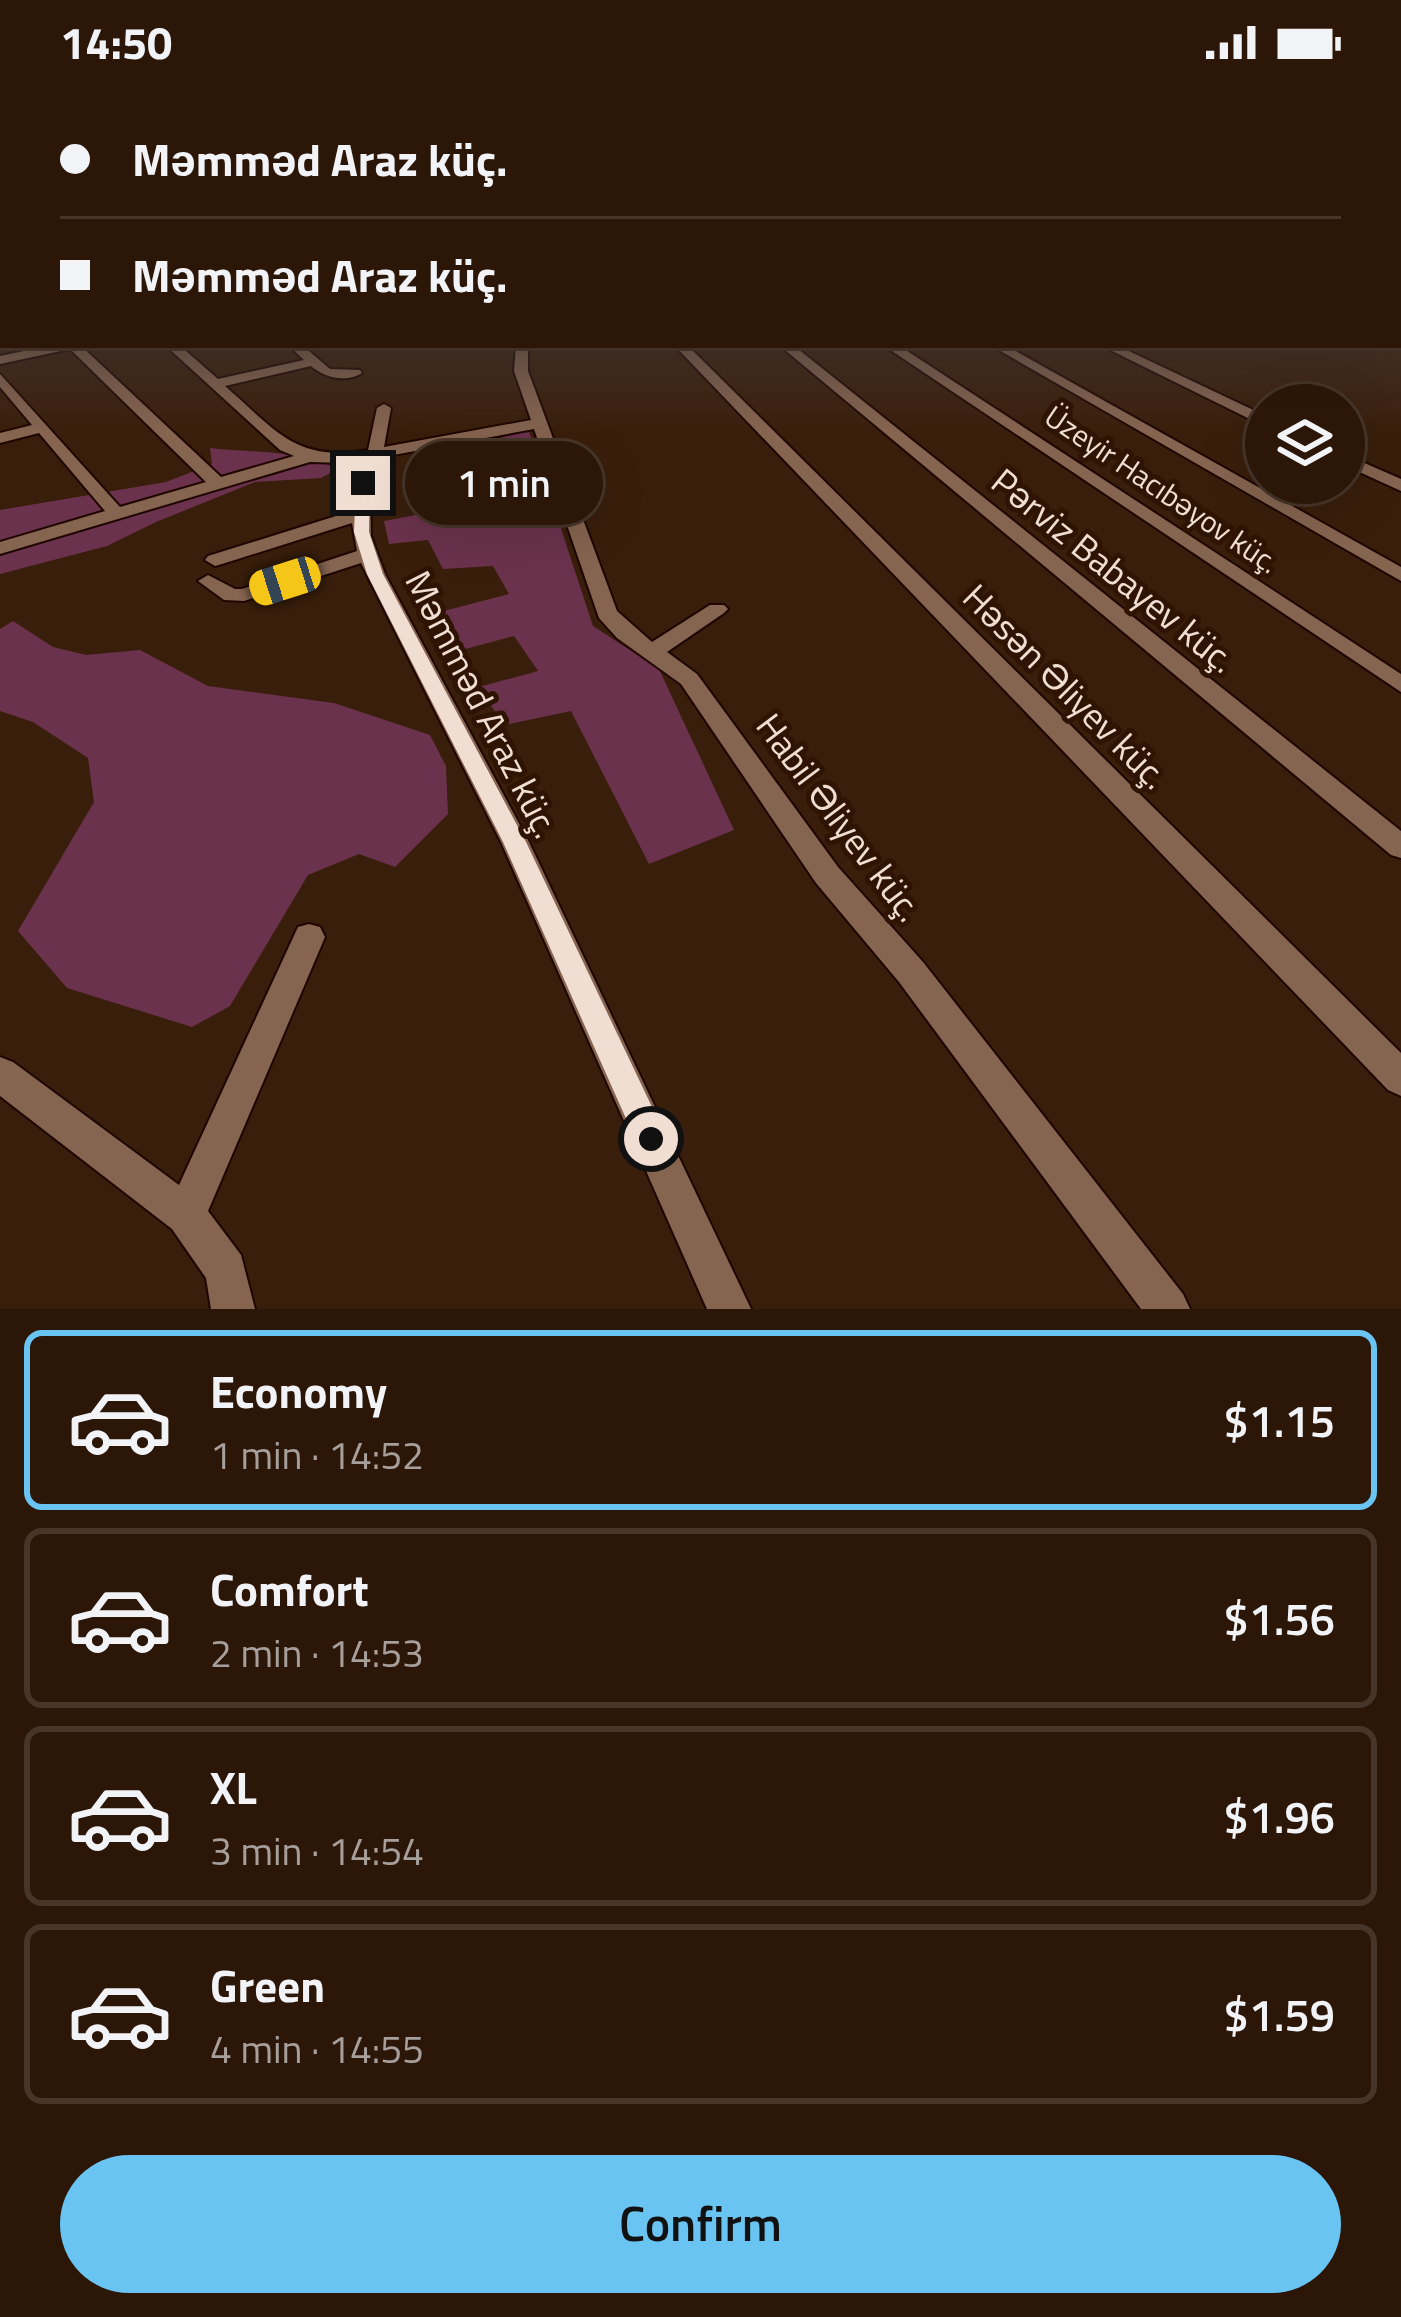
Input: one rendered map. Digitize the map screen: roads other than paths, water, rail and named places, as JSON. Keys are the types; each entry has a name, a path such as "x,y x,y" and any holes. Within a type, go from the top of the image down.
{"street":[{"path":"0,360 58,348"},
{"path":"75,348 216,482"},
{"path":"175,348 286,447 309,458"},
{"path":"297,348 327,373 355,373"},
{"name":"Habil Əliyev küç.","path":"522,348 521,371 607,613 625,633 689,679 827,874 911,972 1168,1309"},
{"name":"Həsən Əliyev küç.","path":"683,348 1401,1078"},
{"name":"Pərviz Babayev küç.","path":"789,348 1401,847"},
{"name":"Üzeyir Hacıbəyov küç.","path":"894,348 1401,685"},
{"path":"1001,348 1401,575"},
{"path":"1112,348 1245,412"},
{"path":"218,383 313,362"},
{"path":"0,378 116,513"},
{"path":"363,456 384,408"},
{"path":"0,548 309,458 363,456 539,423"},
{"path":"0,438 43,428"},
{"name":"Məmməd Araz küç.","path":"363,456 362,514 369,554 515,842 730,1309"},
{"path":"1365,469 1401,486"},
{"path":"362,514 211,571 231,596 244,595 369,554"},
{"path":"654,650 717,609"},
{"path":"186,1215 310,937"},
{"path":"0,1074 186,1215 226,1270 233,1309"}]}
